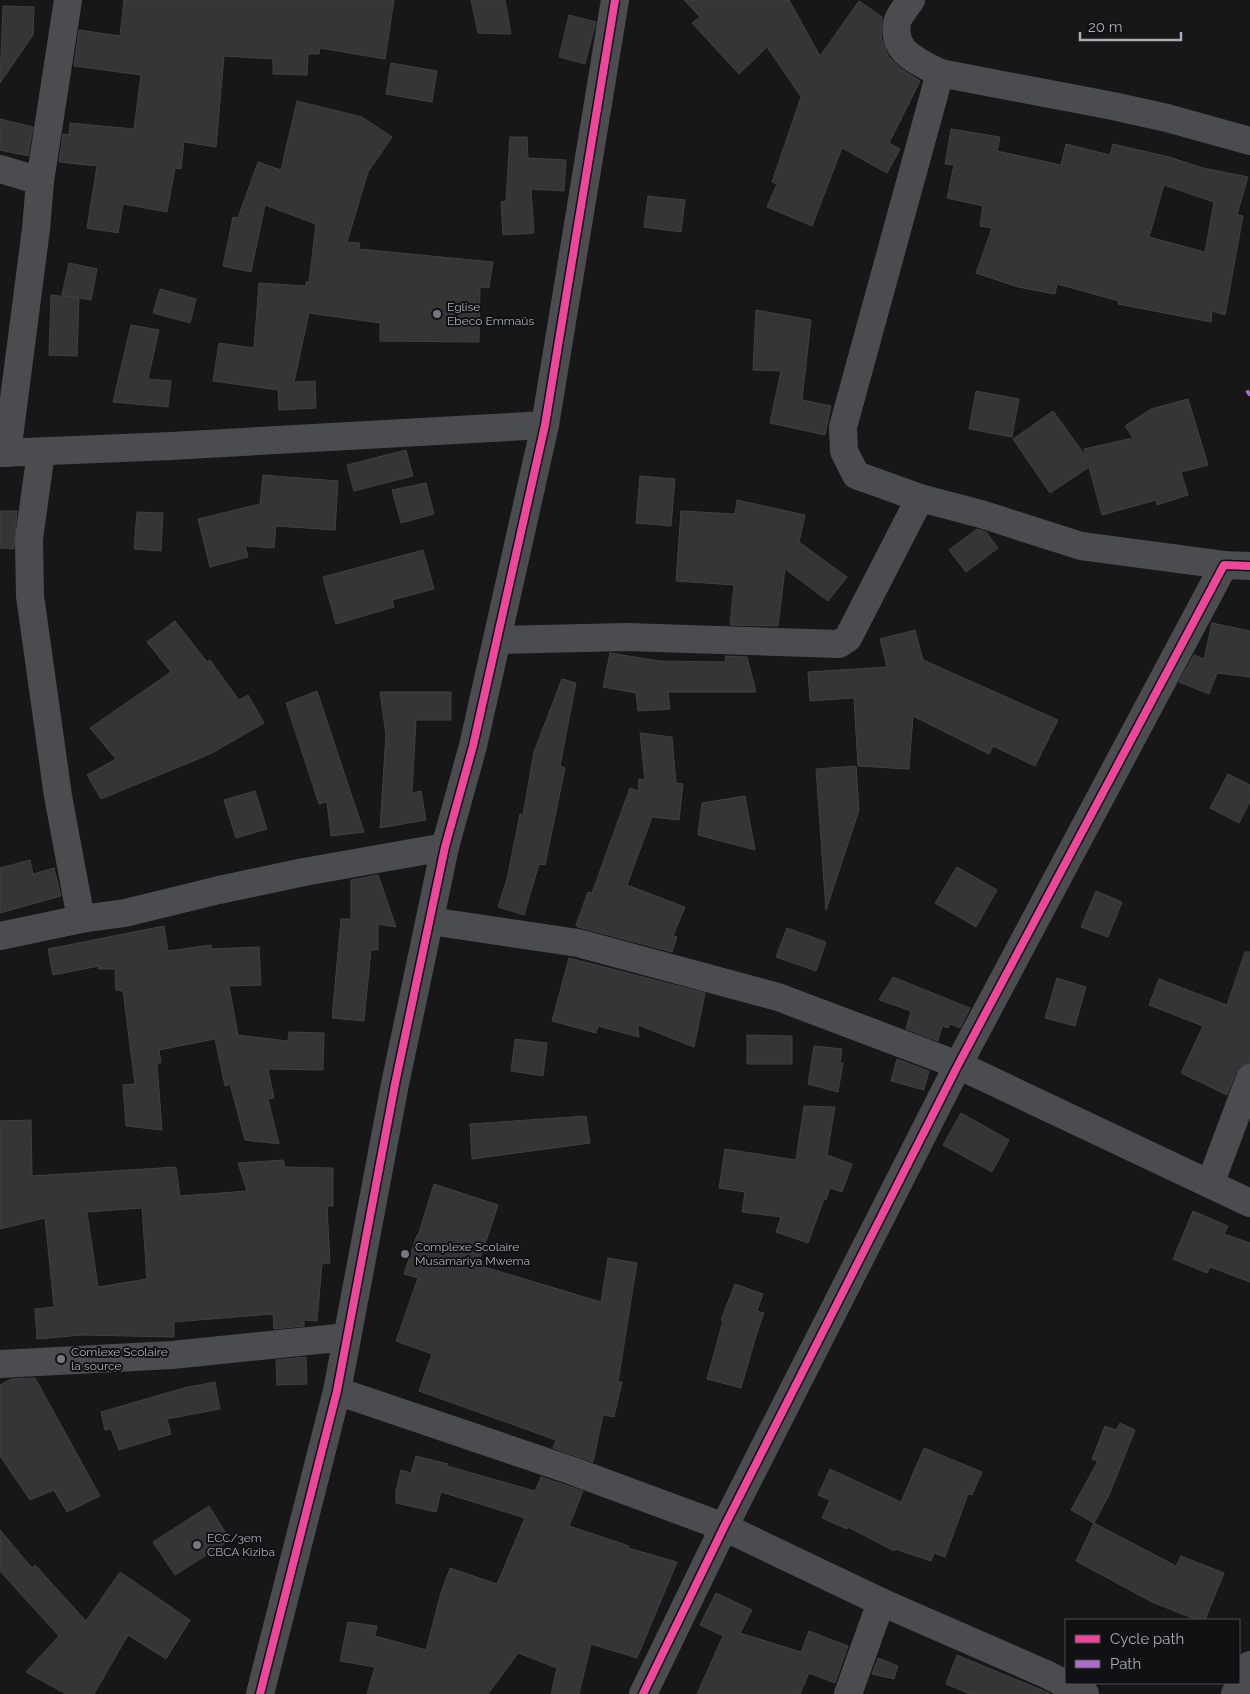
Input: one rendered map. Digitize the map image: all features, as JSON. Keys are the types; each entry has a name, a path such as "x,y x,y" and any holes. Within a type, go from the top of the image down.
{"street":[{"path":"68,0 40,181 36,229 3,453 545,425"},
{"path":"260,1694 337,1391 394,1084 445,847 473,746 545,425 615,0"},
{"path":"912,0 896,22 898,40 906,55 940,73 1113,106 1167,118 1250,141"},
{"path":"643,1694 724,1527 958,1065 1237,565 1081,546 981,514 920,498 856,475 844,451 843,427 940,73"},
{"path":"0,169 40,181"},
{"path":"41,452 28,539 30,596 58,796 81,919"},
{"path":"498,640 627,637 839,644 848,638 920,498"},
{"path":"0,936 81,919 125,913 304,872 445,847"},
{"path":"430,921 578,943 769,994 958,1065 1250,1202"},
{"path":"1210,1184 1250,1078"},
{"path":"0,1364 172,1355 347,1337"},
{"path":"337,1391 560,1467 724,1527 881,1602 1065,1684"},
{"path":"848,1694 881,1602"},
{"path":"1235,1694 1250,1665"},
{"path":"1066,1684 1085,1694"}],"building":[{"path":"124,0 394,0 385,59 320,48 319,54 308,54 307,75 273,74 273,59 224,56 216,147 184,142 181,169 175,168 167,212 123,204 118,233 87,228 97,166 59,162 63,134 69,135 70,123 134,129 141,75 74,66 79,30 120,36"},
{"path":"471,0 505,0 511,34 478,33"},
{"path":"684,0 789,0 820,56 859,1 882,17 881,37 889,57 900,68 920,81 889,143 900,149 887,173 842,148 812,226 767,207 777,184 772,182 801,97 767,47 739,74 692,23 700,17"},
{"path":"3,6 34,7 33,35 0,83"},
{"path":"569,15 596,22 585,64 559,57"},
{"path":"391,63 437,71 432,102 386,94"},
{"path":"297,101 362,117 392,137 368,172 347,242 360,243 359,249 493,262 489,288 480,287 479,342 380,341 380,323 309,313 294,382 315,381 316,408 279,410 278,390 213,381 219,343 254,348 259,283 306,286 306,282 309,282 316,224 265,205 251,272 223,266 233,217 238,218 258,162 281,170"},
{"path":"0,119 33,127 28,156 0,150"},
{"path":"951,129 1000,137 997,151 1061,165 1066,144 1110,155 1113,144 1169,157 1203,168 1248,177 1237,215 1243,216 1225,315 1212,311 1211,322 1118,304 1119,301 1057,284 1055,294 1018,287 976,273 992,228 980,226 983,206 947,198 954,165 945,164","holes":["1164,185 1214,202 1205,252 1149,237"]},
{"path":"510,137 527,137 528,158 566,160 564,191 531,189 534,233 503,235 501,202 506,201"},
{"path":"648,196 685,200 681,232 644,227"},
{"path":"69,263 97,269 91,300 62,295"},
{"path":"160,289 196,299 190,323 153,313"},
{"path":"51,295 79,298 77,356 49,355"},
{"path":"756,310 811,320 802,400 831,406 825,435 770,423 781,371 753,370"},
{"path":"131,325 159,330 148,379 171,381 168,407 113,402"},
{"path":"976,391 1019,399 1012,437 969,429"},
{"path":"1188,399 1208,465 1181,472 1188,495 1157,505 1156,500 1102,515 1089,467 1050,493 1013,439 1053,411 1087,458 1084,449 1133,438 1125,426 1151,409"},
{"path":"406,450 413,476 354,491 347,465"},
{"path":"263,475 338,481 335,530 276,526 274,548 245,546 248,557 210,567 198,519 260,504"},
{"path":"640,476 675,479 671,526 636,523"},
{"path":"426,483 434,514 401,523 392,490"},
{"path":"737,500 805,515 799,542 847,577 828,601 785,569 778,626 730,625 734,585 676,581 681,511 735,514"},
{"path":"0,511 17,511 14,549 0,548"},
{"path":"137,512 163,513 161,551 134,549"},
{"path":"977,529 986,532 998,548 966,572 949,550"},
{"path":"423,550 434,589 392,600 394,607 336,624 323,577"},
{"path":"175,621 207,662 210,660 239,700 248,695 264,723 210,754 101,799 87,775 116,759 90,728 171,672 147,642"},
{"path":"1212,623 1250,631 1250,677 1217,673 1209,694 1179,682 1194,655 1204,659"},
{"path":"915,630 923,660 1058,720 1035,766 993,746 989,754 913,716 909,769 858,766 854,698 810,701 808,672 887,667 880,639"},
{"path":"610,653 659,661 725,662 726,656 747,657 756,692 668,692 670,709 638,711 636,693 603,687"},
{"path":"562,679 576,683 560,766 565,768 545,865 539,864 524,915 498,907 507,879 520,814 523,815 534,752"},
{"path":"317,691 364,832 331,836 327,802 319,804 286,703"},
{"path":"380,692 451,692 451,720 416,720 412,793 421,791 426,820 380,828 386,735"},
{"path":"640,733 672,737 676,783 683,784 679,820 652,817 627,885 685,907 673,936 677,937 672,952 576,925 588,892 592,893 630,788 638,791 639,779 645,780"},
{"path":"856,766 859,810 826,910 816,769"},
{"path":"1228,774 1250,785 1250,801 1239,823 1210,808"},
{"path":"255,791 267,829 236,838 224,800"},
{"path":"745,796 755,850 698,835 702,803"},
{"path":"30,860 33,874 54,868 61,896 0,913 0,868"},
{"path":"957,867 997,890 976,927 935,903"},
{"path":"378,875 396,927 378,924 378,950 371,950 364,1021 332,1018 341,919 351,919 351,880"},
{"path":"1096,891 1122,902 1108,937 1081,927"},
{"path":"164,926 168,951 211,945 211,949 259,947 261,985 229,986 238,1035 236,1035 288,1041 289,1032 324,1033 323,1070 268,1069 274,1098 268,1099 279,1144 245,1140 230,1084 225,1086 215,1039 159,1050 161,1063 157,1063 162,1130 126,1126 123,1085 135,1084 123,991 116,990 115,969 98,969 99,966 53,975 48,949"},
{"path":"787,928 826,942 816,971 776,957"},
{"path":"1245,952 1250,952 1250,1063 1241,1066 1236,1072 1227,1095 1181,1073 1203,1026 1149,1005 1159,979 1227,1005"},
{"path":"569,958 705,993 694,1047 638,1025 639,1037 598,1026 596,1033 552,1021"},
{"path":"893,977 970,1008 960,1028 950,1024 948,1028 942,1026 938,1041 906,1029 911,1011 879,1000"},
{"path":"1057,978 1086,987 1075,1026 1045,1018"},
{"path":"747,1035 792,1036 792,1064 747,1064"},
{"path":"515,1039 547,1043 543,1076 511,1071"},
{"path":"814,1046 842,1049 840,1063 843,1063 838,1092 808,1084"},
{"path":"897,1059 929,1071 924,1090 891,1081"},
{"path":"804,1106 835,1107 827,1155 852,1164 842,1192 830,1188 808,1243 776,1232 781,1217 742,1212 745,1192 719,1188 725,1149 796,1160"},
{"path":"961,1113 1009,1140 992,1172 943,1145"},
{"path":"586,1116 590,1143 472,1159 470,1124"},
{"path":"31,1120 32,1176 176,1167 180,1196 247,1191 238,1163 283,1160 285,1167 333,1168 333,1206 327,1206 330,1263 322,1264 317,1321 304,1320 304,1326 274,1329 273,1314 174,1322 174,1337 82,1335 37,1339 35,1309 54,1307 45,1218 0,1229 0,1121","holes":["142,1208 147,1279 98,1287 87,1212"]},
{"path":"434,1184 498,1205 478,1265 601,1302 608,1258 637,1263 618,1382 622,1382 614,1417 603,1415 593,1462 553,1448 556,1440 419,1391 432,1354 396,1341 418,1278 404,1274"},
{"path":"1193,1211 1228,1226 1224,1234 1250,1243 1250,1282 1210,1267 1207,1273 1173,1259"},
{"path":"735,1284 763,1294 757,1311 764,1313 741,1388 707,1379 723,1321 721,1320"},
{"path":"306,1357 307,1384 277,1385 276,1360"},
{"path":"35,1378 100,1496 67,1512 54,1490 30,1500 0,1456 0,1385 11,1379"},
{"path":"215,1382 220,1409 167,1419 171,1434 119,1450 111,1429 105,1430 101,1412 184,1388"},
{"path":"1120,1423 1135,1430 1109,1495 1094,1523 1071,1510 1098,1461 1092,1459 1105,1426 1116,1430"},
{"path":"924,1448 982,1472 972,1495 968,1494 945,1557 934,1553 931,1561 895,1549 894,1551 848,1527 847,1529 822,1518 830,1500 818,1495 830,1469 901,1502"},
{"path":"416,1456 535,1491 541,1477 583,1491 569,1526 629,1546 628,1548 677,1562 637,1658 591,1644 579,1694 551,1694 557,1668 518,1653 488,1694 367,1694 375,1667 340,1661 348,1622 377,1626 375,1636 426,1650 441,1593 450,1568 497,1584 525,1518 441,1492 436,1512 396,1503 396,1491 401,1470 411,1473"},
{"path":"209,1506 230,1540 175,1575 153,1542"},
{"path":"1094,1523 1176,1566 1181,1556 1224,1573 1205,1619 1194,1619 1152,1602 1076,1561"},
{"path":"0,1530 32,1568 35,1565 86,1621 120,1572 190,1620 166,1659 128,1635 94,1694 66,1694 26,1672 59,1636 0,1571"},
{"path":"716,1593 752,1610 740,1633 801,1652 809,1631 848,1646 835,1683 809,1673 800,1694 697,1694 723,1636 700,1625"},
{"path":"957,1655 1049,1694 970,1694 946,1684"},
{"path":"878,1658 898,1666 894,1679 872,1674"}],"cycle path":[{"path":"260,1694 337,1391 395,1084 445,847 473,746 545,425 615,0"},
{"path":"643,1694 724,1527 958,1065 1224,565 1250,566"}],"place":[{"name":"Eglise Ebeco Emmaüs","path":"437,314"},
{"name":"Complexe Scolaire Musamariya Mwema","path":"405,1254"},
{"name":"Comlexe Scolaire la source","path":"61,1359"},
{"name":"ECC/3em CBCA Kiziba","path":"197,1545"}]}
